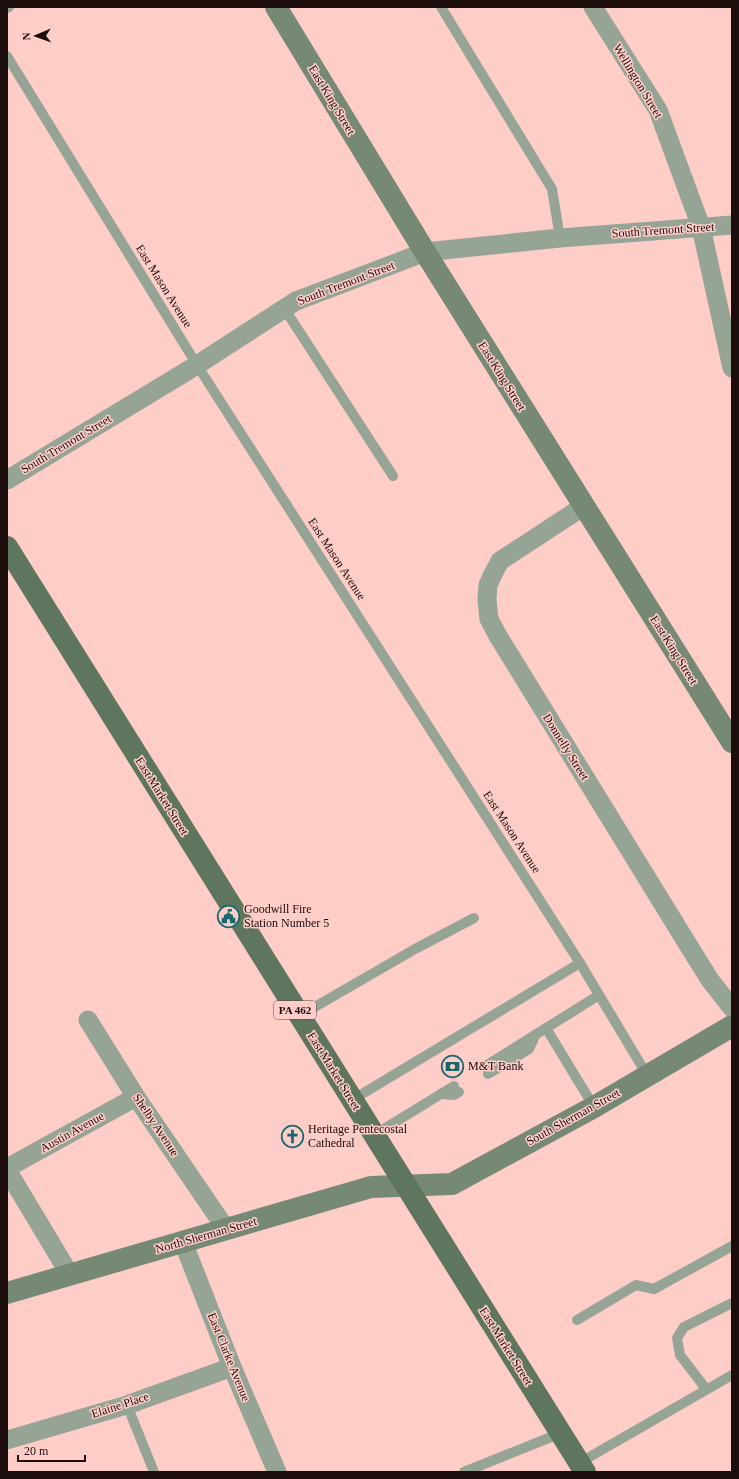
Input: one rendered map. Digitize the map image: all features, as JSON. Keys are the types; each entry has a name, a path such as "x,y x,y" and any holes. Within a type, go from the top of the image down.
{"main road":[{"name":"East Market Street","path":"7,547 582,1468"}],"street":[{"name":"East King Street","path":"276,7 425,252 732,742"},
{"name":"Wellington Street","path":"593,7 658,110 701,227 732,368"},
{"name":"South Tremont Street","path":"7,480 197,365 296,301 425,252 560,238 732,225"},
{"name":"Donnelly Street","path":"584,506 500,561 488,585 487,600 489,618 498,636 695,956 710,980 732,1008"},
{"name":"Shelby Avenue","path":"88,1020 136,1097 226,1229"},
{"name":"South Sherman Street","path":"406,1185 452,1184 594,1107 732,1026"},
{"name":"Austin Avenue","path":"7,1169 136,1097"},
{"path":"7,1169 70,1275"},
{"name":"North Sherman Street","path":"7,1293 371,1187 406,1185"},
{"name":"East Clarke Avenue","path":"184,1242 232,1366 277,1472"},
{"name":"Elaine Place","path":"7,1440 126,1404 232,1366"}],"lane":[{"path":"441,7 552,189 560,238"},
{"name":"East Mason Avenue","path":"7,56 197,365 580,963 647,1075"},
{"path":"284,308 393,476"},
{"path":"299,1016 415,949 474,918"},
{"path":"352,1100 580,963"},
{"path":"486,1071 536,1034 599,995"},
{"path":"546,1028 594,1107"},
{"path":"374,1135 442,1094 454,1095 457,1089"},
{"path":"577,1320 636,1286 654,1289 732,1246"},
{"path":"706,1389 680,1355 677,1338 684,1327 732,1303"},
{"path":"582,1468 706,1389 732,1375"},
{"path":"126,1404 154,1472"},
{"path":"464,1472 560,1434"}],"place":[{"name":"Goodwill Fire Station Number 5","path":"229,916"},
{"name":"M&T Bank","path":"452,1066"},
{"name":"Heritage Pentecostal Cathedral","path":"292,1136"}]}
